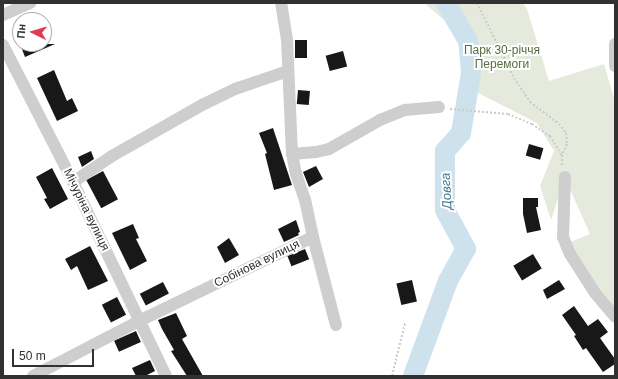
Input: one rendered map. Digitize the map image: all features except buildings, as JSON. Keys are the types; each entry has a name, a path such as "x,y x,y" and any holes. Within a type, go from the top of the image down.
{"street":[{"path":"3,15 30,3"},
{"name":"Собінова вулиця","path":"33,376 139,321 313,237 305,200 296,174 292,154 287,40 281,3"},
{"path":"615,44 615,66"},
{"name":"Мічуріна вулиця","path":"3,46 73,182 166,376"},
{"path":"73,182 112,156 202,105 235,89 288,70"},
{"path":"292,154 316,152 329,149 380,120 405,110 439,107"},
{"path":"565,177 563,237 570,254 595,293 615,317"},
{"path":"313,237 336,325"}],"path":[{"path":"477,3 514,78 530,102 559,124 566,133 567,144 562,155"},
{"path":"462,111 508,114 532,124 550,136 562,155 565,177"},
{"path":"392,376 405,323"}],"green space":[{"name":"Парк 30-річчя Перемоги","path":"424,3 523,3 527,9 549,81 604,64 615,102 615,312 568,243 590,234 565,178 551,220 540,186 554,151 537,123 468,88 457,31"}],"waterway":[{"name":"Довга","path":"413,376 448,281 466,249 445,210 445,151 461,133 471,73 468,41 446,3"}]}
